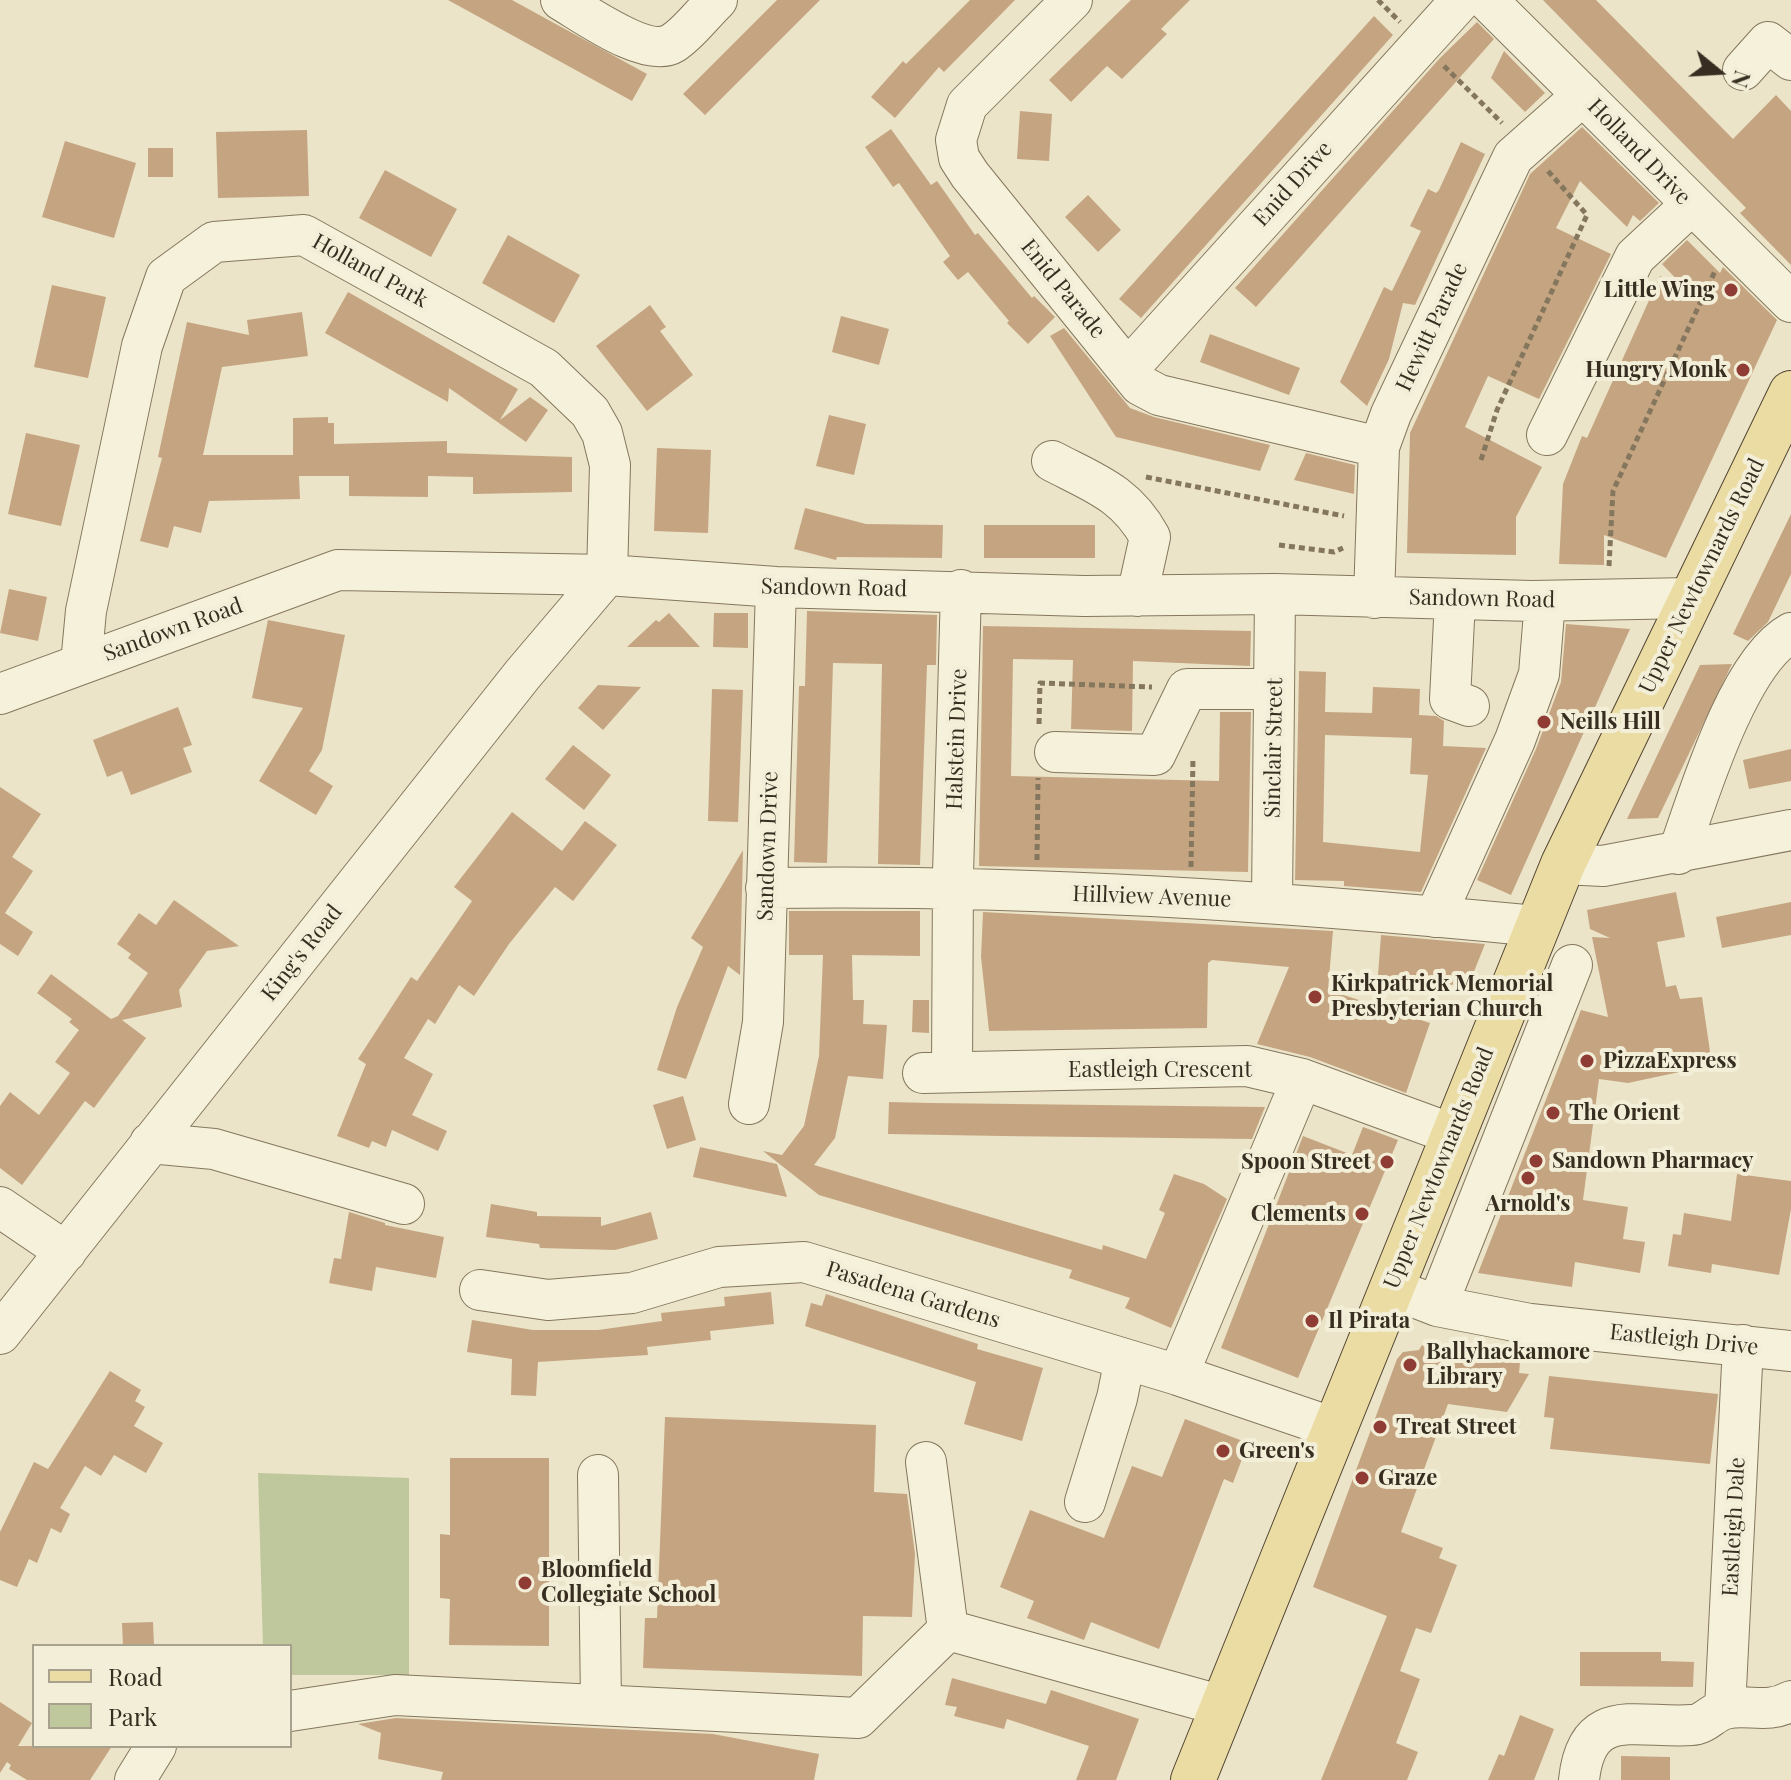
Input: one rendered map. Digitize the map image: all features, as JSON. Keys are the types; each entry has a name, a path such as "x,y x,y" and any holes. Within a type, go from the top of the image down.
{"main road":[{"name":"Upper Newtownards Road","path":"1193,1780 1536,926 1690,598 1791,394"}],"street":[{"path":"561,0 642,45 659,48 673,43 717,0"},
{"name":"Enid Parade","path":"1072,0 967,105 956,140 959,158 970,175 1140,385 1159,395 1379,447"},
{"name":"Enid Drive","path":"1128,369 1461,0"},
{"name":"Holland Drive","path":"1487,0 1728,243 1791,302"},
{"path":"1743,70 1768,42 1791,60"},
{"name":"Hewitt Parade","path":"1374,598 1379,447 1391,414 1513,157 1583,95"},
{"path":"1547,435 1635,257 1691,205"},
{"name":"Holland Park","path":"81,664 86,611 142,346 166,277 214,242 304,235 544,368 590,412 602,433 610,465 607,575"},
{"path":"1052,461 1111,492 1136,511 1150,537 1137,596"},
{"name":"Sandown Road","path":"0,694 338,570 607,575 776,587 1137,596 1275,594 1545,601 1690,598"},
{"name":"King's Road","path":"0,1334 513,686 607,575"},
{"name":"Sandown Drive","path":"749,1104 763,1022 776,587"},
{"name":"Halstein Drive","path":"953,888 961,590"},
{"name":"Sinclair Street","path":"1272,902 1275,594"},
{"path":"1455,600 1450,699 1469,706"},
{"path":"1435,917 1515,740 1539,674 1545,601"},
{"path":"1678,854 1704,778 1752,672 1771,647 1791,633"},
{"path":"1055,752 1155,755 1187,689 1274,689"},
{"path":"1563,864 1603,866 1791,830"},
{"name":"Hillview Avenue","path":"766,888 953,888 1190,897 1536,926"},
{"name":"Eastleigh Crescent","path":"953,888 938,1072 1247,1066 1302,1079 1452,1134"},
{"path":"1437,1306 1544,1029 1572,965"},
{"path":"1500,1014 1544,1029"},
{"path":"1178,1375 1302,1079"},
{"path":"150,1143 214,1149 404,1204"},
{"path":"0,1207 66,1252"},
{"name":"Pasadena Gardens","path":"480,1290 548,1300 632,1293 719,1267 804,1262 1178,1375 1334,1428"},
{"name":"Eastleigh Drive","path":"1391,1288 1437,1306 1530,1324 1791,1351"},
{"name":"Eastleigh Dale","path":"1725,1709 1743,1345"},
{"path":"1085,1502 1117,1398 1125,1359"},
{"path":"926,1462 948,1630"},
{"path":"598,1475 601,1704"},
{"path":"948,1630 1223,1706"},
{"path":"292,1711 395,1695 858,1718 948,1630"},
{"path":"1579,1780 1581,1757 1595,1735 1616,1723 1696,1726 1725,1709 1762,1711 1791,1701"},
{"path":"135,1780 155,1748"}],"path":[{"path":"1607,599 1613,491 1728,243"},
{"path":"1134,474 1377,527"},
{"path":"1279,545 1334,552 1377,527"},
{"path":"1190,897 1194,748"}],"green space":[{"path":"258,1473 409,1478 409,1675 292,1675 292,1644 263,1644"}],"building":[{"path":"448,0 512,0 647,74 632,101"},
{"path":"777,0 820,0 705,115 683,94"},
{"path":"970,0 1015,0 944,72 939,67 895,118 871,97 903,61 906,64"},
{"path":"1131,0 1190,0 1161,29 1167,34 1122,79 1107,66 1071,102 1049,80"},
{"path":"1543,0 1596,0 1733,139 1776,95 1791,111 1791,265 1740,213 1746,208"},
{"path":"1374,16 1393,35 1141,318 1119,299"},
{"path":"1477,22 1494,39 1256,307 1235,288 1440,58"},
{"path":"1504,51 1545,93 1525,112 1491,78"},
{"path":"1020,111 1052,114 1049,161 1017,159"},
{"path":"1582,127 1659,203 1640,221 1633,215 1627,227 1580,181 1556,228 1611,254 1539,399 1488,376 1465,427 1542,467 1516,517 1516,555 1407,553 1410,433 1530,174"},
{"path":"891,129 931,185 937,181 975,235 978,233 1032,298 1034,296 1055,317 1028,344 1007,323 1009,321 968,272 958,280 943,262 950,256 899,183 893,187 865,147"},
{"path":"307,130 309,196 218,198 216,132"},
{"path":"65,141 136,163 114,238 42,217"},
{"path":"1461,142 1485,154 1415,305 1403,303 1389,359 1367,406 1340,382 1384,287 1392,291 1421,231 1410,226 1428,189 1436,193 1439,190"},
{"path":"148,148 173,148 173,177 148,177"},
{"path":"385,170 457,209 431,257 359,218"},
{"path":"1088,195 1121,230 1098,252 1065,217"},
{"path":"508,235 580,275 554,323 482,283"},
{"path":"1687,240 1720,273 1723,267 1777,320 1666,558 1604,535 1604,565 1559,564 1563,484 1582,436 1587,438 1660,276 1684,287 1662,264"},
{"path":"52,285 106,297 88,378 34,367"},
{"path":"348,292 518,389 500,420 530,397 548,410 526,442 449,388 448,402 325,333"},
{"path":"650,305 666,327 660,331 693,375 647,411 596,346"},
{"path":"302,312 308,356 222,367 203,455 293,455 293,418 328,417 328,423 334,423 334,444 447,441 447,453 572,457 572,492 473,494 473,477 428,476 428,497 349,496 349,476 299,476 300,499 209,501 201,533 174,526 168,548 140,541 162,458 158,457 187,322 249,335 247,320"},
{"path":"841,316 889,329 879,365 832,352"},
{"path":"1064,328 1130,408 1154,417 1270,445 1260,471 1116,437 1050,336"},
{"path":"1210,334 1300,368 1289,395 1200,362"},
{"path":"829,415 866,424 854,475 816,466"},
{"path":"26,433 80,445 61,526 8,514"},
{"path":"657,448 711,450 708,533 654,531"},
{"path":"1306,453 1355,465 1354,494 1294,480"},
{"path":"805,508 866,524 943,525 942,558 837,557 836,560 794,549"},
{"path":"1791,514 1791,574 1768,622 1748,641 1733,634"},
{"path":"984,525 1095,525 1095,558 984,558"},
{"path":"9,589 47,597 38,641 0,633"},
{"path":"807,611 937,615 936,665 927,665 920,865 878,864 882,664 833,663 827,863 794,862 799,686 805,686"},
{"path":"669,613 700,647 627,647 656,620 659,622"},
{"path":"714,613 748,613 748,648 713,647"},
{"path":"268,620 345,635 322,750 309,771 333,786 316,815 259,781 303,708 252,698"},
{"path":"1566,624 1630,629 1511,895 1477,880 1536,749 1561,682"},
{"path":"983,626 1251,631 1250,666 1133,661 1132,731 1071,729 1073,660 1013,659 1011,776 1219,781 1220,712 1251,712 1248,872 979,866"},
{"path":"1732,664 1658,818 1627,819 1700,665"},
{"path":"1299,671 1326,672 1325,712 1372,713 1373,687 1420,689 1419,715 1436,716 1444,721 1443,746 1486,748 1421,892 1344,886 1344,881 1295,880","holes":["1325,735 1412,738 1410,774 1428,775 1420,852 1323,842"]},
{"path":"598,685 641,687 603,730 578,708"},
{"path":"712,689 743,690 738,822 708,821"},
{"path":"178,707 192,745 183,748 192,772 131,795 122,771 107,777 93,740"},
{"path":"573,745 611,775 584,810 545,779"},
{"path":"1791,749 1791,781 1749,789 1743,760"},
{"path":"0,787 41,814 12,857 33,871 5,913 33,932 18,956 0,944"},
{"path":"512,812 562,851 585,821 617,845 573,901 555,887 509,944 474,996 459,985 435,1024 428,1019 404,1058 433,1074 412,1115 447,1131 438,1151 392,1130 386,1147 372,1141 369,1148 337,1136 366,1064 358,1059 411,977 417,981 472,901 454,887"},
{"path":"743,850 740,975 728,966 686,1079 657,1070 677,1007 703,947 691,938"},
{"path":"1676,892 1685,937 1657,942 1666,987 1676,985 1680,999 1702,997 1712,1065 1628,1083 1599,1079 1583,1200 1628,1207 1623,1239 1645,1242 1640,1273 1575,1262 1572,1287 1478,1273 1581,1010 1608,1017 1592,937 1610,938 1590,929 1587,910"},
{"path":"174,900 239,946 207,951 179,990 182,1007 122,1020 146,1038 94,1108 85,1101 22,1185 0,1168 0,1106 10,1092 39,1115 70,1073 55,1062 79,1030 69,1022 72,1019 37,993 51,974 111,1019 118,1016 148,973 128,958 131,954 117,944 139,913 156,925"},
{"path":"1791,902 1791,935 1722,948 1716,917"},
{"path":"789,911 920,911 920,956 852,955 853,1000 864,1000 863,1024 887,1025 883,1079 848,1076 835,1138 814,1165 1102,1250 1103,1245 1146,1259 1165,1213 1159,1210 1174,1174 1204,1184 1227,1199 1171,1328 1125,1308 1130,1298 1069,1278 1072,1270 819,1195 763,1151 782,1155 804,1126 819,1056 823,955 789,955"},
{"path":"983,912 1333,931 1328,990 1430,1023 1406,1093 1310,1057 1257,1044 1289,967 1212,960 1208,963 1207,1028 989,1031 981,957"},
{"path":"1381,935 1485,944 1469,984 1377,988"},
{"path":"913,1000 929,1000 929,1033 912,1032"},
{"path":"683,1096 696,1140 667,1149 653,1105"},
{"path":"889,1102 1265,1107 1252,1139 1001,1136 888,1134"},
{"path":"1363,1127 1398,1140 1298,1378 1221,1348 1303,1136 1352,1155"},
{"path":"700,1147 777,1164 787,1197 693,1177"},
{"path":"1737,1174 1791,1181 1791,1209 1779,1275 1712,1264 1711,1273 1668,1266 1673,1234 1681,1235 1684,1213 1731,1221"},
{"path":"491,1204 537,1212 537,1216 601,1217 601,1226 651,1212 658,1239 615,1250 540,1248 539,1244 486,1237"},
{"path":"349,1212 385,1225 444,1237 436,1278 376,1267 372,1291 329,1283 334,1258 341,1259"},
{"path":"771,1292 774,1324 710,1331 711,1340 647,1347 648,1355 538,1362 536,1396 511,1395 512,1359 467,1352 472,1320 533,1330 598,1330 662,1321 661,1313 725,1306 724,1297"},
{"path":"826,1294 978,1344 977,1349 1043,1368 1022,1441 964,1424 976,1382 805,1326 811,1303 822,1306"},
{"path":"1436,1343 1521,1352 1519,1373 1529,1374 1507,1412 1448,1404 1401,1532 1443,1548 1439,1558 1457,1565 1431,1633 1416,1628 1400,1671 1420,1679 1396,1743 1418,1752 1407,1780 1321,1780 1387,1616 1313,1587 1397,1359 1403,1352 1419,1350 1422,1345 1434,1348"},
{"path":"110,1371 141,1390 135,1401 145,1407 134,1426 163,1443 146,1473 114,1455 101,1476 85,1466 60,1508 70,1514 61,1533 51,1528 37,1563 29,1559 17,1587 0,1580 0,1532 34,1462 48,1469"},
{"path":"1549,1376 1718,1394 1710,1464 1550,1449 1554,1418 1544,1417"},
{"path":"665,1417 876,1425 874,1492 907,1494 915,1554 912,1617 863,1616 862,1676 643,1668 645,1618 657,1618"},
{"path":"1185,1419 1248,1443 1233,1483 1224,1479 1159,1649 1091,1622 1084,1640 1027,1618 1034,1601 1000,1587 1030,1510 1104,1538 1132,1466 1162,1477"},
{"path":"450,1458 549,1458 549,1646 449,1645 450,1599 440,1598 440,1534 450,1535"},
{"path":"153,1622 154,1644 123,1644 122,1623"},
{"path":"1580,1652 1661,1652 1661,1661 1694,1662 1693,1687 1580,1686"},
{"path":"952,1678 1046,1704 1051,1690 1139,1719 1116,1780 1076,1780 1089,1746 1007,1719 1004,1729 954,1716 957,1707 945,1705"},
{"path":"0,1702 32,1723 18,1746 111,1748 90,1780 27,1780 9,1769 11,1765 7,1762 0,1773"},
{"path":"1520,1715 1554,1729 1534,1780 1488,1780 1499,1754 1504,1756"},
{"path":"396,1718 713,1734 819,1754 814,1780 441,1780 443,1772 378,1759 381,1733 358,1724"},
{"path":"1621,1756 1670,1757 1670,1780 1621,1780"}],"place":[{"name":"Little Wing","path":"1731,290"},
{"name":"Hungry Monk","path":"1743,370"},
{"name":"Neills Hill","path":"1544,722"},
{"name":"Kirkpatrick Memorial Presbyterian Church","path":"1315,997"},
{"name":"PizzaExpress","path":"1587,1061"},
{"name":"The Orient","path":"1553,1113"},
{"name":"Sandown Pharmacy","path":"1536,1161"},
{"name":"Spoon Street","path":"1387,1162"},
{"name":"Arnold's","path":"1528,1178"},
{"name":"Clements","path":"1362,1214"},
{"name":"Il Pirata","path":"1312,1321"},
{"name":"Ballyhackamore Library","path":"1410,1365"},
{"name":"Treat Street","path":"1380,1427"},
{"name":"Green's","path":"1223,1451"},
{"name":"Graze","path":"1362,1478"},
{"name":"Bloomfield Collegiate School","path":"525,1583"}]}
